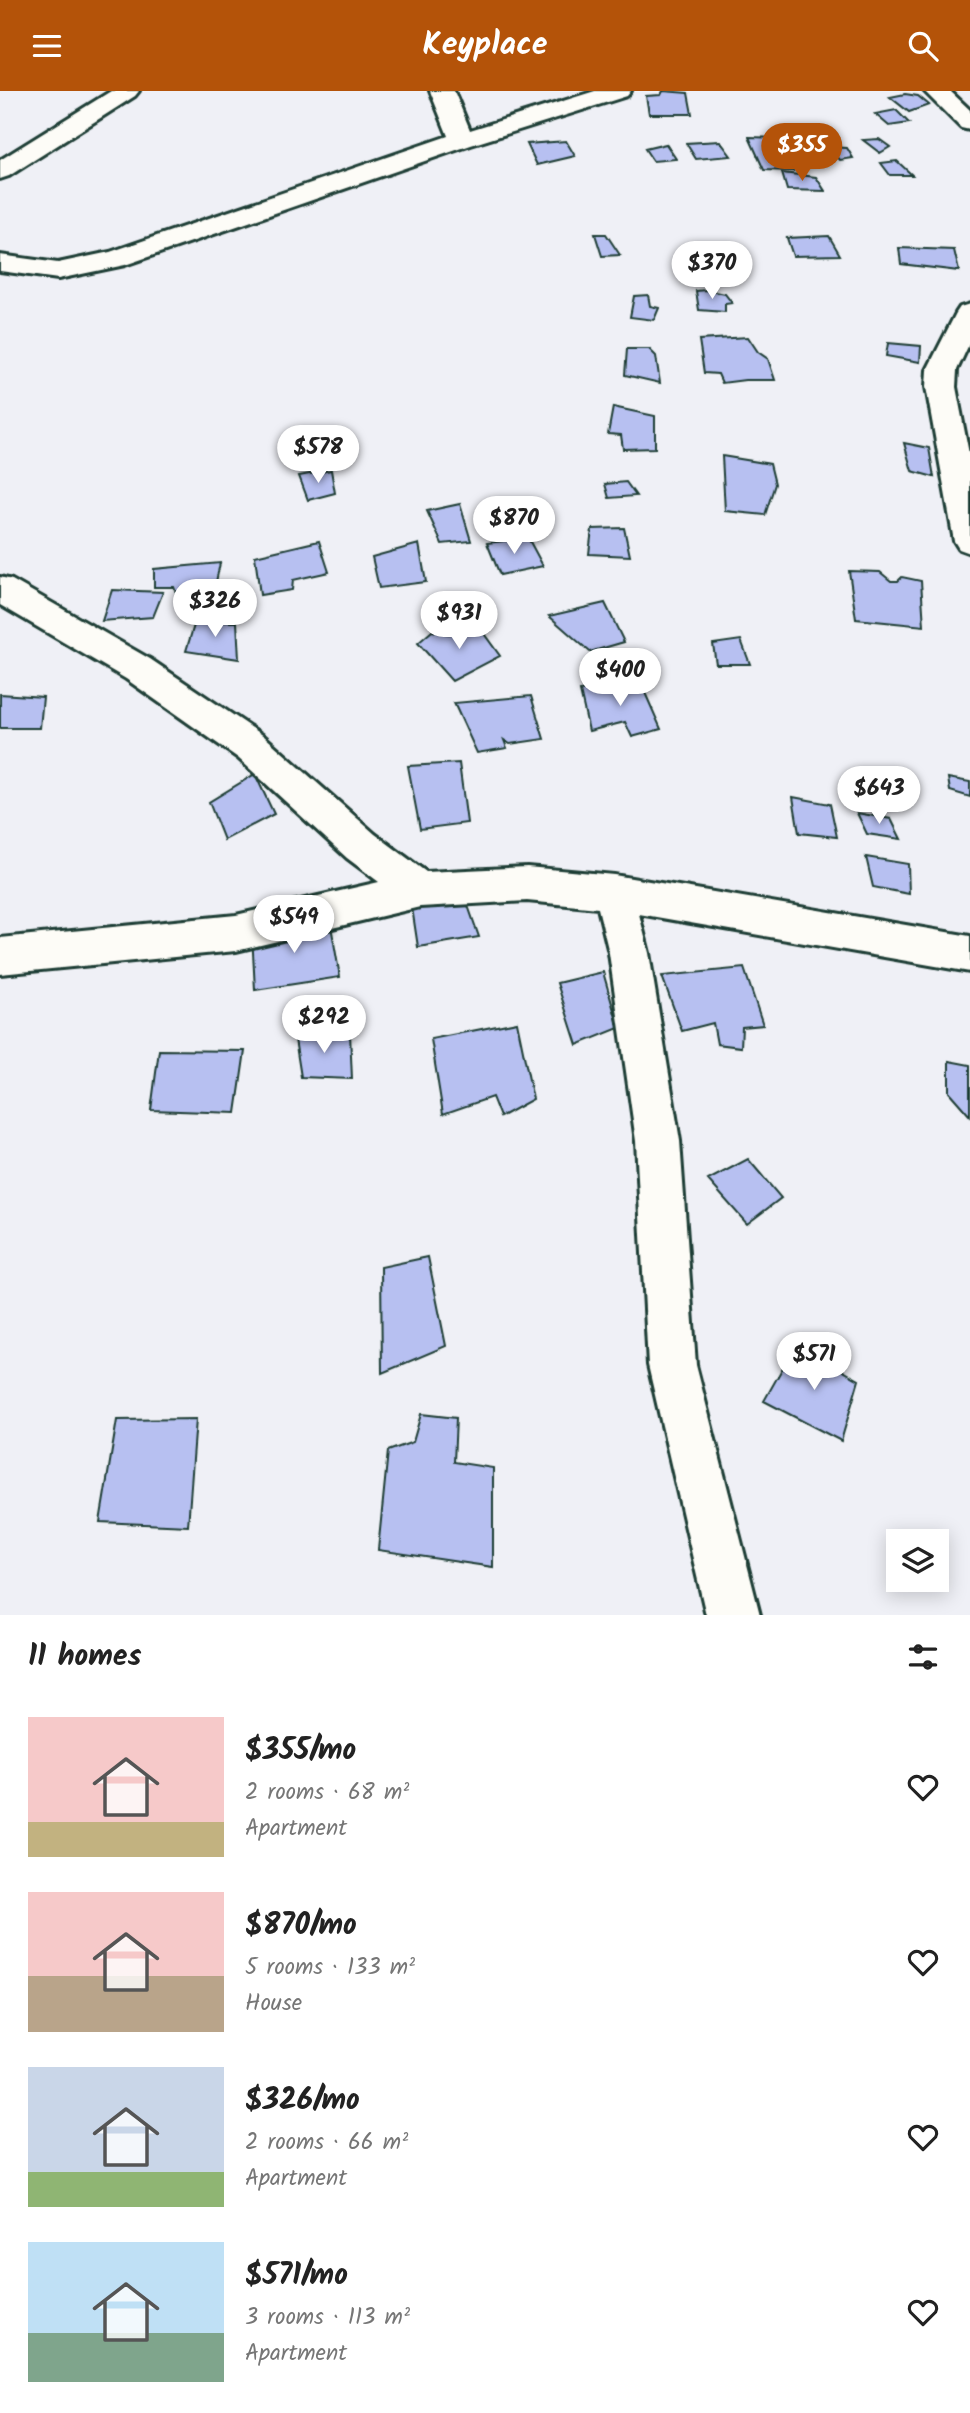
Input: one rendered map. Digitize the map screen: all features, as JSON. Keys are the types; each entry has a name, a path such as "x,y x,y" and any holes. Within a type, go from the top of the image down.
{"street":[{"path":"0,171 127,91"},
{"path":"442,91 462,140"},
{"path":"1,265 58,271 116,259 462,140 619,91"},
{"path":"936,91 970,123"},
{"path":"970,313 942,370 941,387 970,541"},
{"path":"0,589 138,669 251,747 361,846 420,890"},
{"path":"0,956 236,933 420,890 527,884 614,892 970,954"},
{"path":"614,892 628,953 658,1141 672,1365 733,1615"}],"building":[{"path":"663,91 688,93 692,114 649,114 646,96 661,95"},
{"path":"905,94 918,96 929,105 909,112 890,97"},
{"path":"896,110 909,123 889,126 875,114"},
{"path":"749,137 778,138 785,146 782,149 793,171 764,170"},
{"path":"879,139 890,147 880,153 863,140"},
{"path":"566,141 575,156 537,165 527,144"},
{"path":"720,141 731,156 696,159 686,143"},
{"path":"666,144 676,159 653,161 645,149"},
{"path":"829,147 847,148 853,158 840,160"},
{"path":"897,161 912,175 890,175 881,163"},
{"path":"782,173 816,177 825,191 787,190"},
{"path":"595,234 606,234 620,255 602,256"},
{"path":"829,236 840,255 793,256 787,238"},
{"path":"899,248 954,250 959,271 901,264"},
{"path":"696,291 725,294 732,303 725,304 725,312 699,310"},
{"path":"648,295 650,306 659,308 654,320 630,317 634,296"},
{"path":"748,337 758,352 768,359 775,380 722,383 718,374 704,373 699,340"},
{"path":"888,343 921,346 920,362 886,356"},
{"path":"627,349 649,349 656,356 660,383 625,375"},
{"path":"613,407 655,416 655,448 623,449 621,435 608,434"},
{"path":"904,443 929,448 934,477 912,471"},
{"path":"722,456 770,464 775,484 765,515 725,511"},
{"path":"331,470 335,493 308,500 299,476"},
{"path":"626,482 636,496 609,498 605,484"},
{"path":"460,504 471,541 442,544 427,511"},
{"path":"624,528 630,556 589,554 592,529"},
{"path":"528,538 543,566 500,575 487,543"},
{"path":"319,541 329,572 293,580 292,590 260,595 255,556"},
{"path":"419,544 426,582 379,588 372,557"},
{"path":"220,563 212,601 179,601 174,587 154,587 154,569"},
{"path":"849,571 880,572 891,581 898,581 902,577 921,581 924,626 856,619"},
{"path":"112,590 163,592 153,617 102,621"},
{"path":"605,603 624,642 590,652 549,616"},
{"path":"195,622 237,622 239,659 186,651"},
{"path":"477,624 500,656 452,681 418,643 432,631 449,634"},
{"path":"741,640 750,664 716,664 713,644"},
{"path":"639,679 661,729 632,737 625,722 589,731 580,691"},
{"path":"0,694 43,697 40,728 0,728"},
{"path":"531,696 544,739 510,744 504,740 507,748 477,753 454,703"},
{"path":"459,763 467,823 420,829 408,766"},
{"path":"255,774 274,814 224,840 209,802"},
{"path":"948,778 970,782 970,797 950,791"},
{"path":"793,797 830,804 837,837 799,833"},
{"path":"857,813 891,819 901,839 867,834"},
{"path":"866,857 908,864 909,894 873,887"},
{"path":"465,897 479,937 418,947 411,901"},
{"path":"330,920 340,977 255,990 252,933"},
{"path":"744,968 763,1025 742,1027 741,1047 717,1044 713,1023 682,1031 662,976"},
{"path":"603,972 619,1028 577,1045 557,983"},
{"path":"517,1022 533,1099 500,1117 492,1097 443,1114 431,1039"},
{"path":"294,1033 350,1033 352,1079 301,1077"},
{"path":"159,1050 245,1051 236,1113 151,1110"},
{"path":"949,1061 970,1065 970,1116 949,1092"},
{"path":"748,1159 781,1198 747,1224 708,1180"},
{"path":"428,1257 446,1346 382,1373 381,1267"},
{"path":"796,1344 859,1380 841,1441 764,1401"},
{"path":"421,1414 456,1418 454,1462 493,1468 493,1567 378,1550 388,1451 413,1442"},
{"path":"196,1419 188,1526 100,1522 117,1420"}]}
